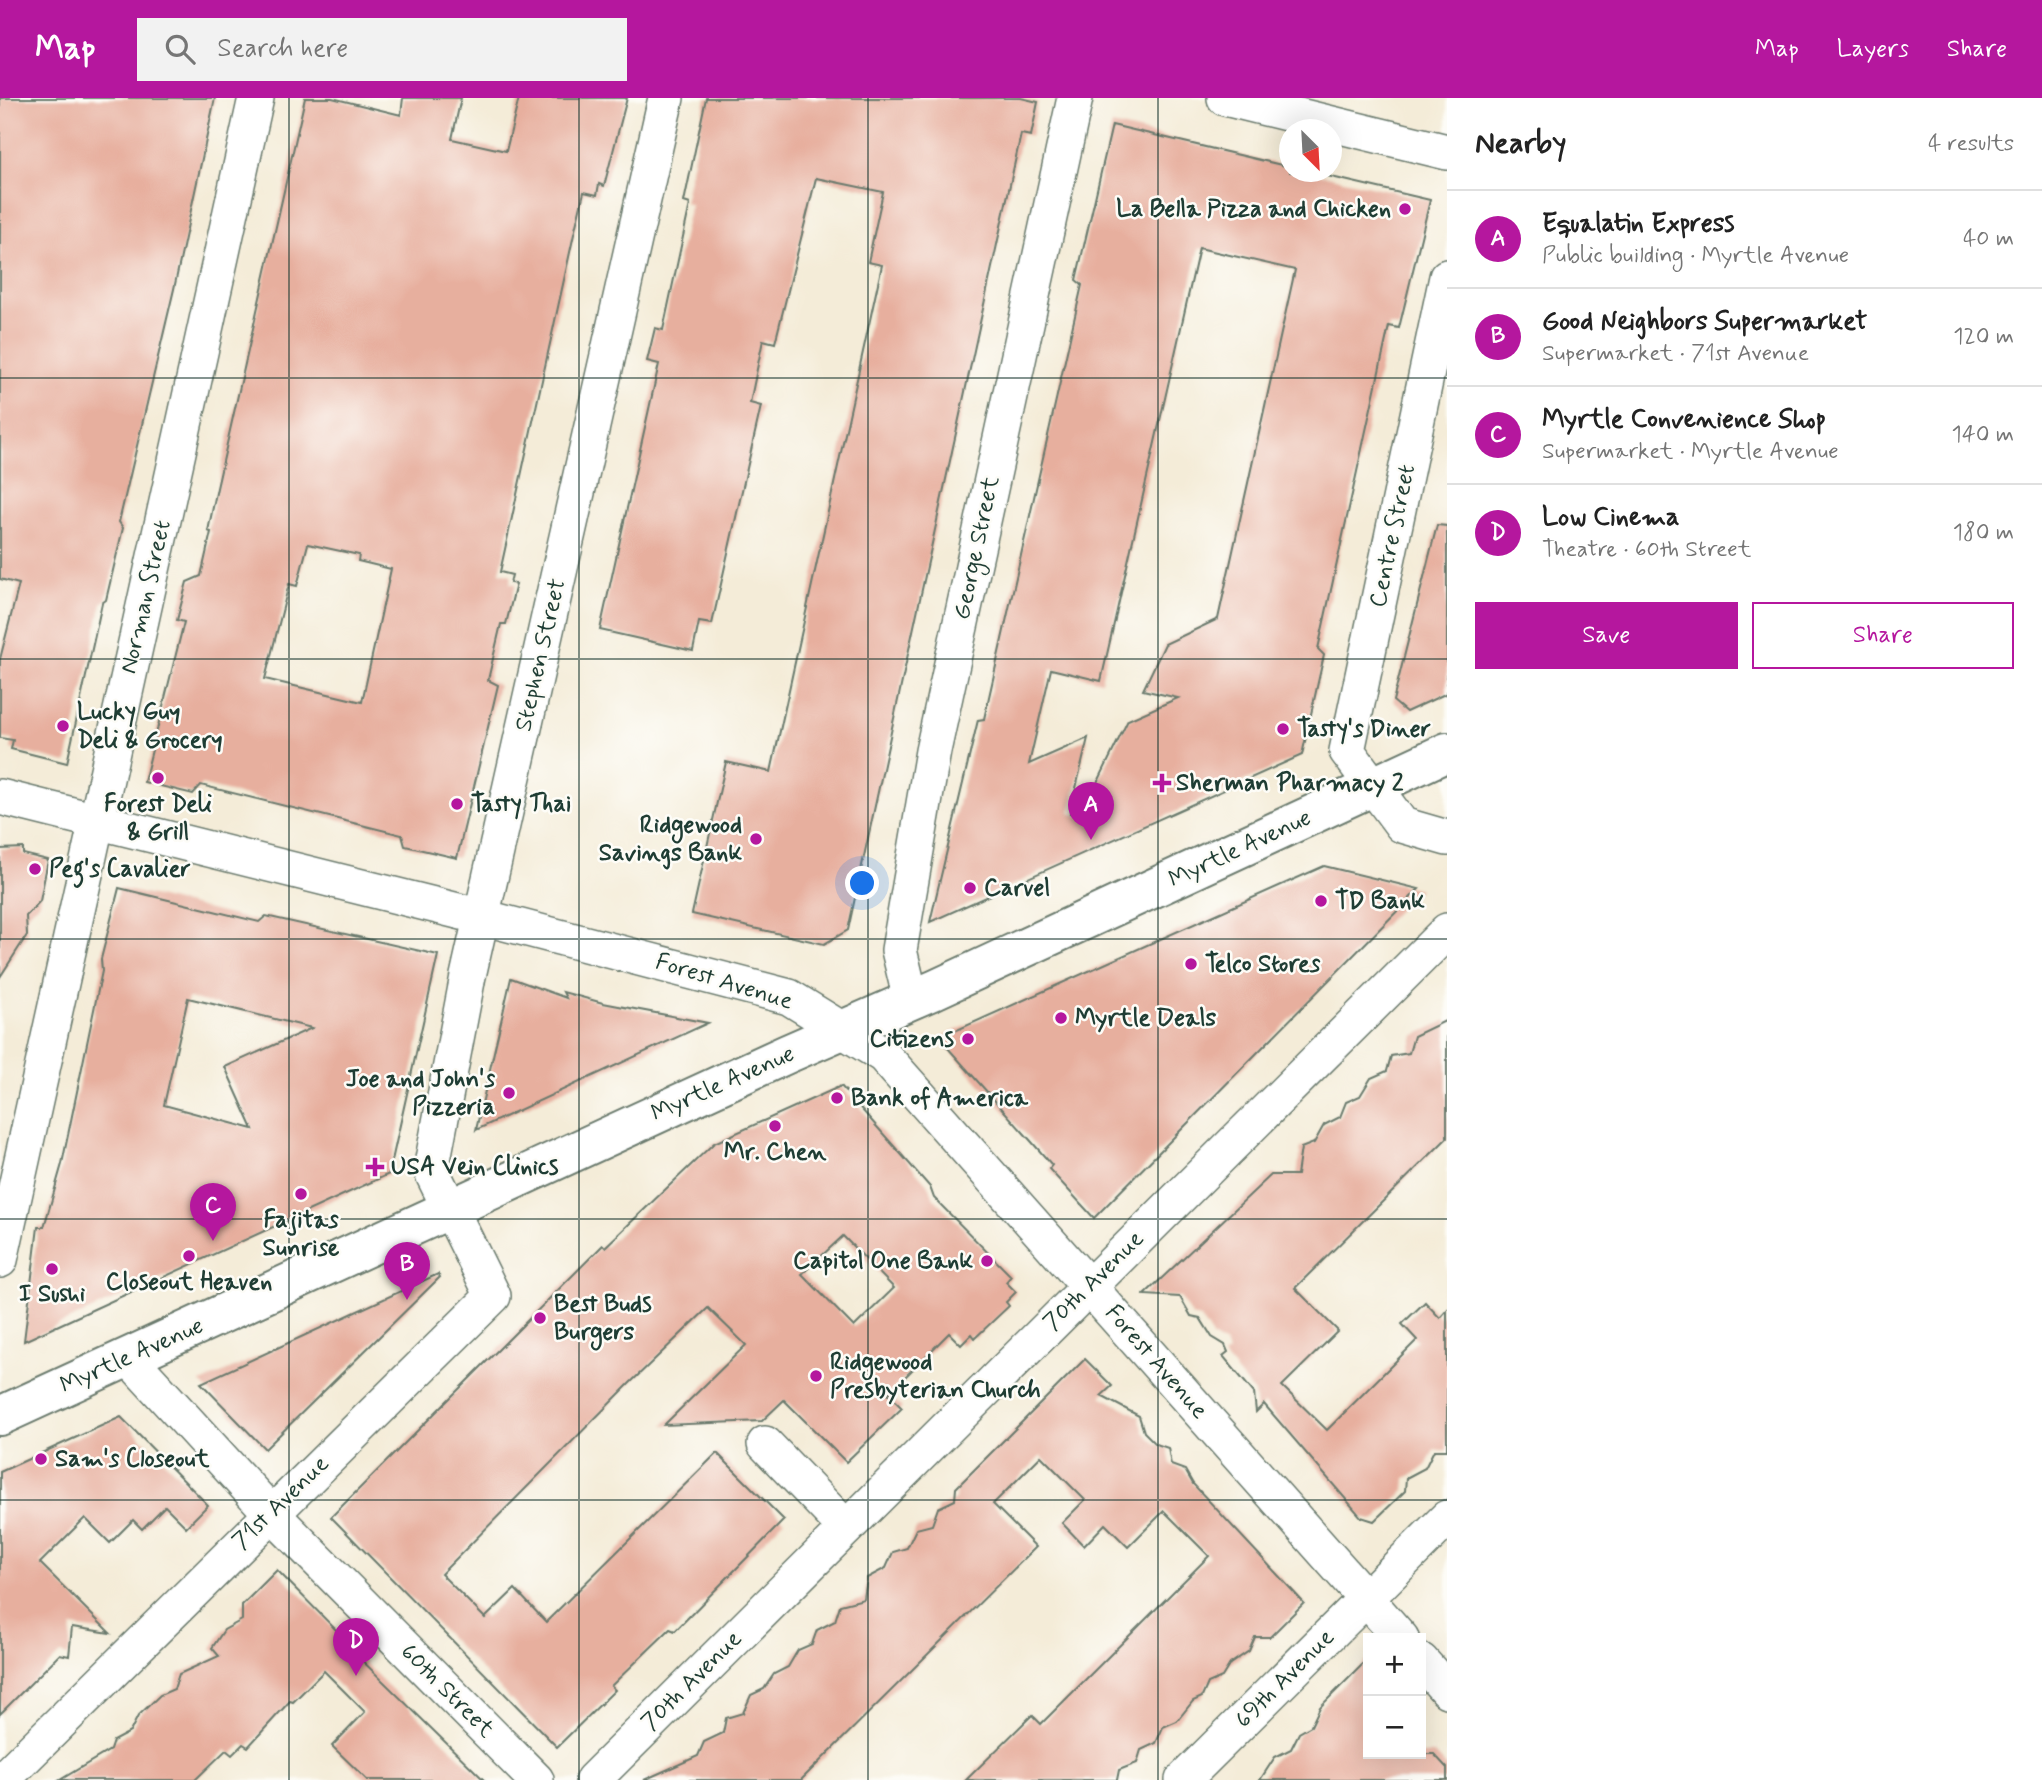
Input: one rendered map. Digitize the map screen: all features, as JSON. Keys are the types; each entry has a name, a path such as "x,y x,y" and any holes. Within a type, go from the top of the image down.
{"main road":[{"name":"Myrtle Avenue","path":"0,1416 787,1054 845,1031 1447,752"}],"street":[{"name":"Norman Street","path":"0,1261 256,98"},
{"name":"Stephen Street","path":"450,1209 431,1170 482,916 666,98"},
{"name":"George Street","path":"911,1000 899,950 933,751 1075,98"},
{"path":"1225,98 1447,152"},
{"name":"Centre Street","path":"1447,277 1347,751 1402,825 1447,838"},
{"name":"Forest Avenue","path":"0,797 482,916 789,997 883,1055 1397,1633"},
{"name":"70th Avenue","path":"593,1780 1447,931"},
{"name":"71st Avenue","path":"2,1780 493,1296 450,1209"},
{"name":"60th Street","path":"129,1357 271,1513 536,1780"},
{"path":"765,1444 846,1528"},
{"name":"69th Avenue","path":"1183,1780 1447,1518"},
{"path":"1426,1667 1447,1690"}],"building":[{"path":"0,98 215,98 174,289 119,522 123,528 106,600 102,603 67,763 11,749 13,740 0,738 0,659 19,584 0,579"},
{"path":"305,98 332,98 401,115 403,98 461,98 452,139 506,151 519,98 627,98 604,186 599,184 597,195 584,192 574,234 500,572 512,575 510,583 516,584 506,624 501,624 488,680 498,685 457,858 405,846 402,835 201,785 193,794 144,782 184,622 177,620 187,582 201,576 217,488","holes":["308,544 359,555 358,561 391,569 362,702 265,679 289,584 297,586"]},
{"path":"706,98 1021,98 1038,102 1031,136 1021,134 848,930 824,944 692,914 726,762 771,772 882,265 868,262 883,192 816,178 775,343 763,340 750,403 761,406 712,624 699,622 693,651 600,630 659,364 647,361 655,328 663,330 690,204 684,202"},
{"path":"1112,125 1279,164 1279,182 1342,182 1342,179 1430,200 1399,328 1389,326 1318,649 1324,655 1302,755 930,922 978,720 984,719 1082,285 1076,280","holes":["1199,248 1295,270 1218,619 1165,644 1143,690 1178,698 1128,720 1081,817 1070,813 1088,738 1029,764 1051,669 1101,681"]},
{"path":"1437,525 1447,526 1447,693 1406,712 1393,701"},
{"path":"23,848 23,854 48,860 40,901 26,916 27,935 0,977 0,849"},
{"path":"1324,866 1419,889 1094,1218 1049,1169 1052,1165 939,1038"},
{"path":"119,888 259,922 266,916 438,955 389,1174 24,1341 38,1227 44,1227 62,1164 102,971 101,959","holes":["188,998 312,1028 225,1067 253,1129 164,1105"]},
{"path":"511,978 566,998 563,992 603,1003 708,1023 476,1130"},
{"path":"1447,1020 1447,1138 1295,1288 1338,1331 1282,1386 1327,1430 1417,1340 1402,1324 1425,1302 1440,1318 1447,1310 1447,1450 1434,1450 1425,1468 1406,1478 1405,1491 1374,1521 1361,1517 1264,1404 1256,1412 1254,1393 1223,1356 1228,1352 1225,1345 1212,1337 1200,1318 1191,1316 1180,1297 1144,1295 1271,1175 1297,1175 1301,1148 1314,1143 1324,1125 1340,1117 1346,1102 1360,1096 1371,1078 1387,1071 1391,1056 1409,1053 1414,1036"},
{"path":"841,1086 930,1187 934,1198 1011,1276 1006,1282 1016,1292 1006,1302 1009,1306 975,1338 972,1334 961,1345 949,1333 888,1394 902,1408 846,1462 784,1400 762,1421 664,1425 746,1345 708,1308 629,1384 441,1574 485,1618 515,1589 546,1622 717,1453 784,1520 675,1631 670,1629 611,1686 615,1690 557,1747 331,1517 603,1245 605,1247 714,1143","holes":["843,1236 894,1288 854,1327 802,1274"]},
{"path":"438,1274 440,1277 265,1449 201,1383"},
{"path":"1085,1359 1112,1386 1101,1396 1139,1416 1144,1432 1156,1444 1168,1448 1171,1465 1185,1470 1193,1484 1304,1603 1270,1637 1255,1637 1249,1651 1230,1664 1222,1677 1208,1683 1202,1697 1193,1701 1177,1721 1163,1727 1156,1743 1141,1750 1137,1763 1119,1770 1117,1780 966,1780 1032,1715 1041,1724 1209,1556 1164,1511 1128,1547 1105,1524 1084,1546 1062,1523 1085,1500 1041,1456 993,1504 1036,1547 801,1780 644,1780 698,1756 704,1742 723,1733 726,1718 743,1713 751,1695 764,1689 774,1674 788,1667 798,1650 812,1644 817,1630 835,1621 840,1605 864,1599 867,1578 886,1568 893,1552 907,1548 916,1529 932,1525 938,1508 955,1500 956,1488"},
{"path":"121,1417 208,1505 186,1527 165,1506 142,1529 133,1520 110,1543 85,1518 40,1563 110,1633 72,1627 69,1656 60,1654 0,1714 0,1472"},
{"path":"277,1570 346,1640 343,1642 484,1780 367,1780 332,1746 365,1712 324,1671 293,1702 290,1701 248,1747 243,1744 232,1755 226,1750 195,1780 60,1780 110,1750 113,1741 130,1732 138,1716 160,1695 174,1689 179,1674 219,1656 212,1648 224,1630 242,1620 242,1605"},
{"path":"1363,1664 1363,1759 1426,1759 1426,1754 1434,1754 1447,1768 1447,1780 1260,1780 1275,1757 1291,1749 1299,1733 1311,1726 1320,1707"}],"place":[{"name":"La Bella Pizza and Chicken","path":"1405,209"},
{"name":"Lucky Guy Deli & Grocery","path":"63,726"},
{"name":"Tasty's Diner","path":"1283,729"},
{"name":"Forest Deli & Grill","path":"158,778"},
{"name":"Sherman Pharmacy 2","path":"1162,783"},
{"name":"Tasty Thai","path":"457,804"},
{"name":"Ridgewood Savings Bank","path":"756,839"},
{"name":"Equalatin Express","path":"1091,840"},
{"name":"Peg's Cavalier","path":"35,869"},
{"name":"Carvel","path":"970,888"},
{"name":"TD Bank","path":"1321,901"},
{"name":"Telco Stores","path":"1191,964"},
{"name":"Myrtle Deals","path":"1061,1018"},
{"name":"Citizens","path":"968,1039"},
{"name":"Joe and John's Pizzeria","path":"509,1093"},
{"name":"Bank of America","path":"837,1098"},
{"name":"Mr. Chen","path":"775,1126"},
{"name":"USA Vein Clinics","path":"375,1167"},
{"name":"Fajitas Sunrise","path":"301,1194"},
{"name":"Myrtle Convenience Shop","path":"213,1241"},
{"name":"Closeout Heaven","path":"189,1256"},
{"name":"Capitol One Bank","path":"987,1261"},
{"name":"I Sushi","path":"52,1269"},
{"name":"Good Neighbors Supermarket","path":"407,1300"},
{"name":"Best Buds Burgers","path":"540,1318"},
{"name":"Ridgewood Presbyterian Church","path":"816,1376"},
{"name":"Sam's Closeout","path":"41,1459"},
{"name":"Low Cinema","path":"356,1676"}]}
